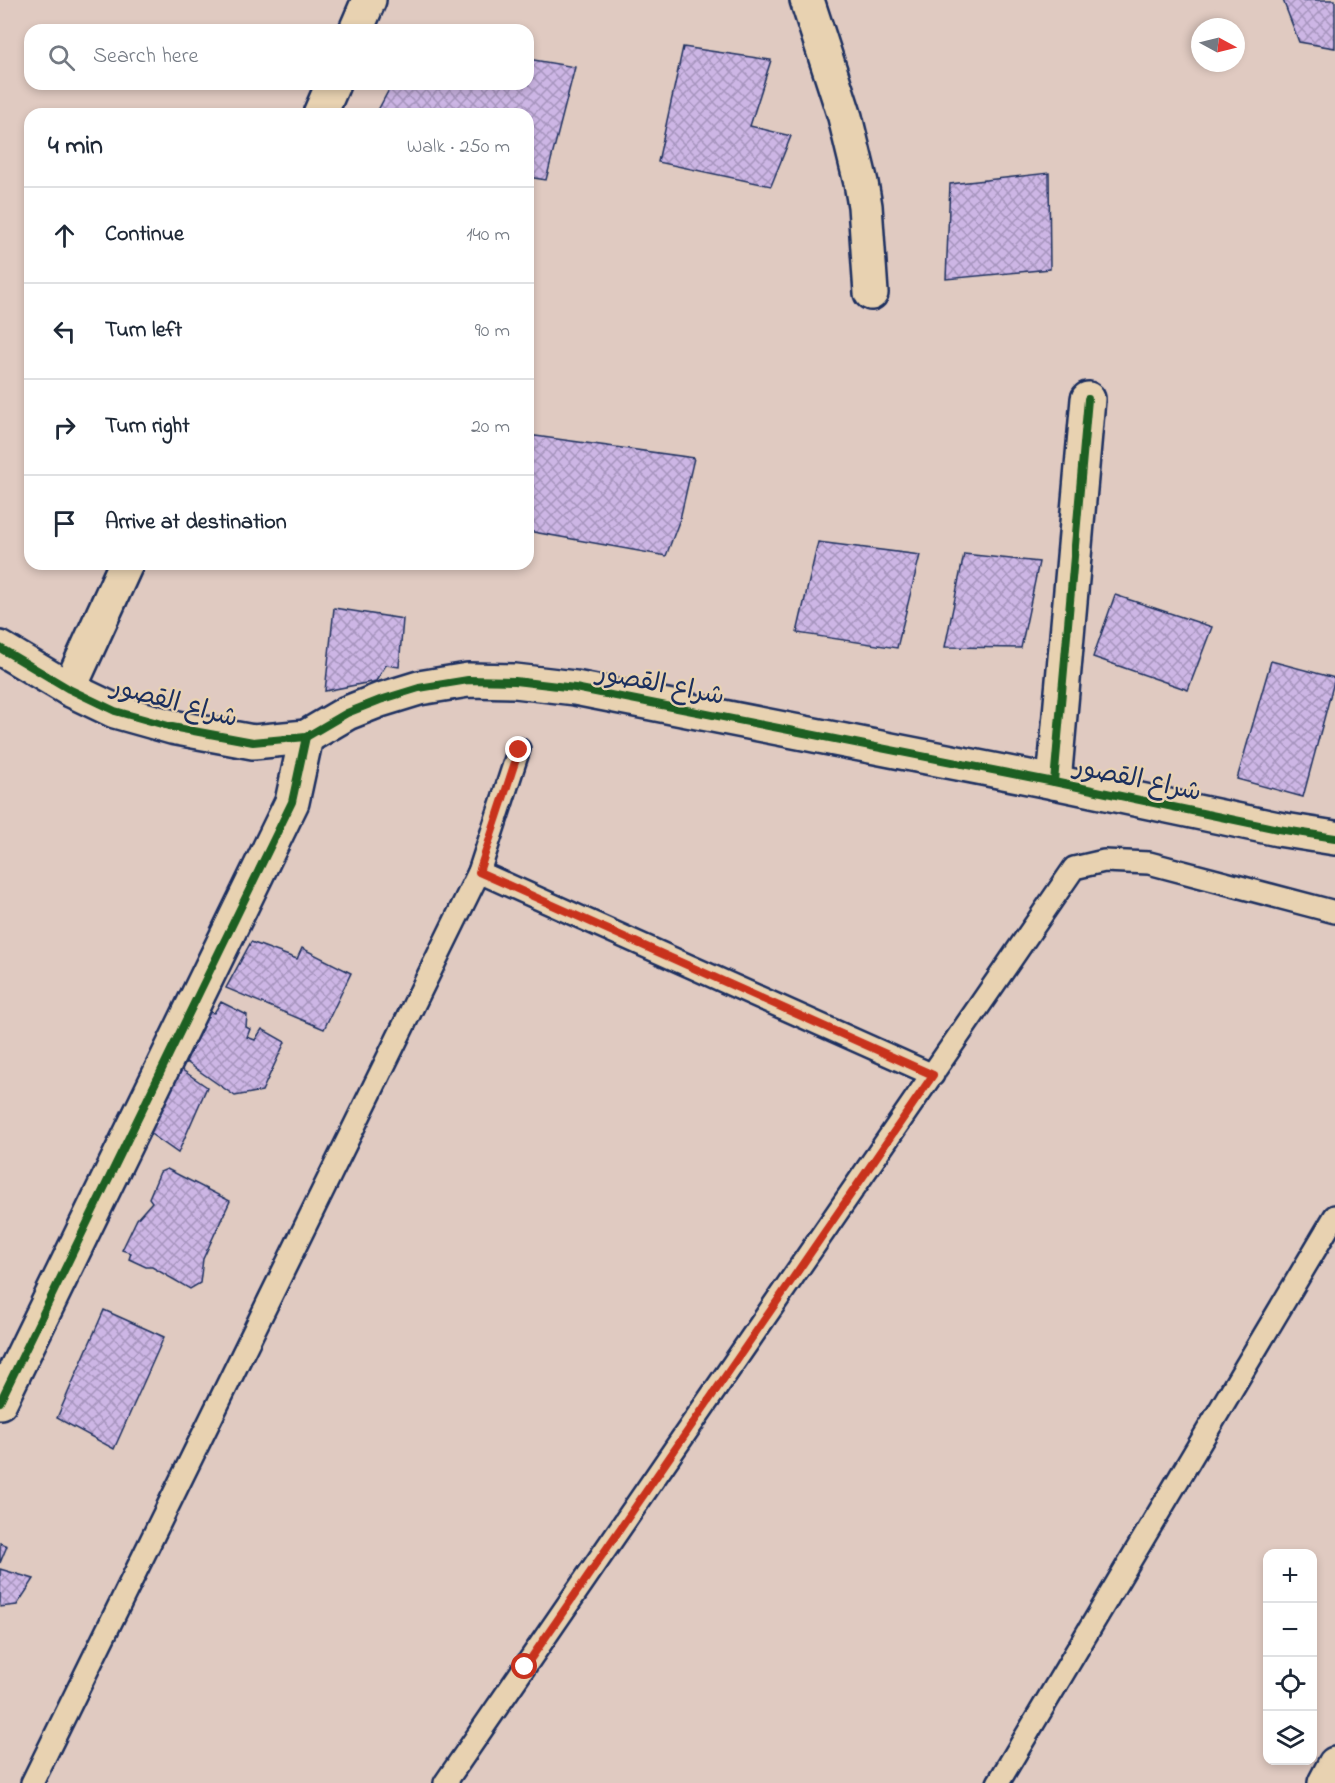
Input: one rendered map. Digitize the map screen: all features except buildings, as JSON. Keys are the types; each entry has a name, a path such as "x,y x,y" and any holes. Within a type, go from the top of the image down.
{"street":[{"path":"359,24 369,0"},
{"path":"807,0 845,117 861,183 865,206 871,293"},
{"path":"323,108 330,90"},
{"path":"1054,782 1089,399"},
{"path":"69,689 123,570"},
{"name":"شراع القصور","path":"0,648 69,689 115,711 172,727 253,742 306,737 347,713 419,688 468,680 515,681 575,688 1054,782 1278,830 1335,838"},
{"path":"0,1402 292,802 306,737"},
{"path":"1325,1783 1335,1764"}],"lane":[{"path":"32,1783 479,872 519,750"},
{"path":"445,1783 1074,868 1104,861 1149,863 1335,912"},
{"path":"479,872 933,1075"},
{"path":"998,1783 1335,1216"}],"cycle path":[{"path":"1054,782 1088,399"},
{"path":"0,648 69,689 115,711 172,727 253,742 306,737 347,713 419,688 468,680 515,681 575,688 1054,782 1278,829 1335,838"},
{"path":"0,1402 292,802 306,737"}],"route":[{"path":"519,750 479,872 933,1075 525,1667"}]}
